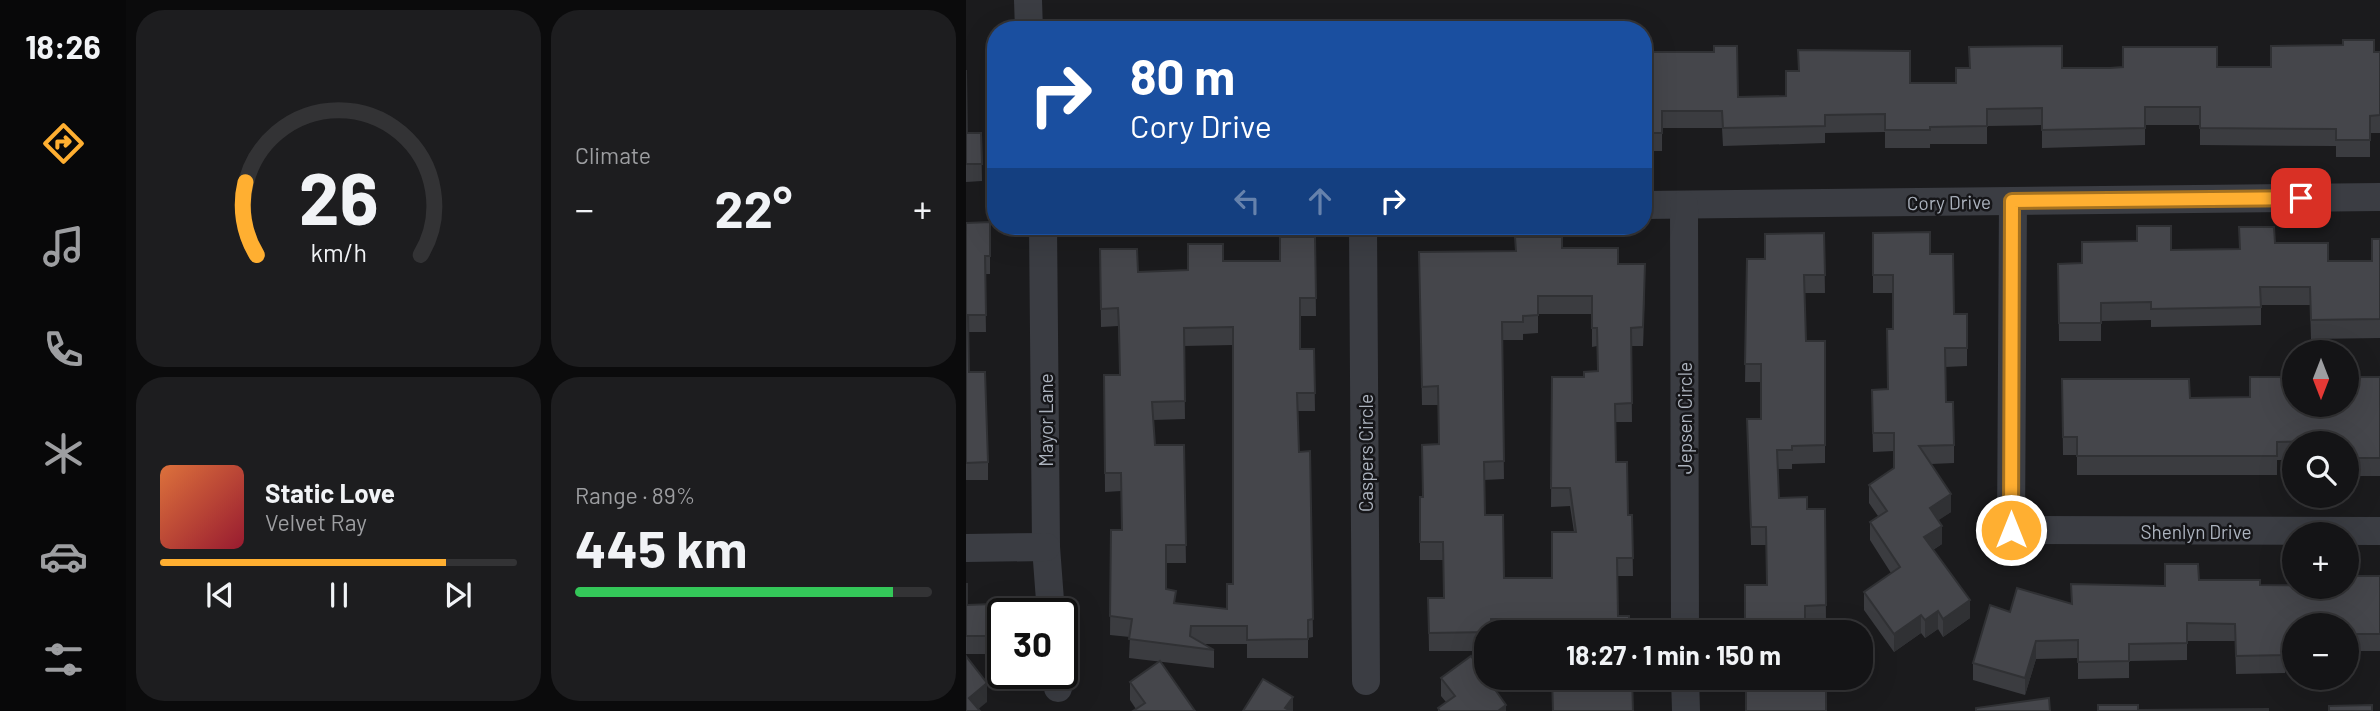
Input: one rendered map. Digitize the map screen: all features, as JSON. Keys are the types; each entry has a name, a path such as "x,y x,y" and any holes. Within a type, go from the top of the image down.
{"street":[{"path":"1028,0 1029,21"},
{"name":"Cory Drive","path":"1652,205 2380,197"},
{"name":"Shenlyn Drive","path":"2012,201 2011,530 2380,531"},
{"name":"Jepsen Circle","path":"1684,205 1685,620"},
{"name":"Mayor Lane","path":"1043,235 1045,547 1050,598"},
{"name":"Caspers Circle","path":"1363,235 1366,681"},
{"path":"966,548 1045,547"},
{"path":"1685,690 1686,711"}],"building":[{"path":"2343,40 2374,40 2374,52 2380,52 2380,115 2370,116 2370,140 2336,140 2336,129 2200,128 2200,107 2145,107 2145,128 2042,130 2042,108 1987,109 1987,126 1930,127 1930,130 1885,130 1885,114 1825,115 1825,126 1723,128 1722,111 1662,111 1662,133 1652,133 1652,52 1714,52 1714,46 1737,46 1738,97 1786,96 1786,71 1799,71 1798,50 1910,51 1910,83 1956,83 1956,68 1970,68 1969,47 2062,46 2062,68 2110,68 2123,67 2123,47 2217,47 2217,67 2271,67 2271,46 2343,45"},
{"path":"966,70 967,133 981,133 982,164 966,164"},
{"path":"987,222 987,235 990,235 990,256 985,256 986,315 968,315 969,372 985,372 988,462 966,463 966,223"},
{"path":"2137,226 2171,226 2171,250 2240,249 2239,227 2274,227 2275,243 2328,243 2328,261 2372,261 2372,239 2380,239 2380,319 2311,320 2310,287 2260,287 2261,307 2151,309 2151,302 2101,303 2101,323 2059,323 2058,264 2082,263 2082,242 2137,241"},
{"path":"1930,232 1930,254 1953,254 1954,314 1967,314 1967,348 1945,348 1946,402 1953,402 1954,445 1919,446 1951,494 1930,508 1942,526 1924,537 1970,600 1943,619 1938,611 1925,620 1921,615 1894,634 1864,592 1900,567 1870,522 1887,511 1869,485 1894,468 1894,433 1873,433 1872,390 1888,389 1887,329 1893,329 1893,275 1873,275 1873,233"},
{"path":"1824,233 1825,275 1804,275 1806,341 1825,341 1825,445 1792,446 1792,450 1777,450 1779,498 1807,497 1807,509 1825,509 1826,605 1805,606 1805,620 1745,620 1745,585 1767,585 1766,527 1751,527 1747,419 1761,419 1761,364 1745,364 1747,259 1765,259 1765,234"},
{"path":"1280,237 1315,237 1316,298 1300,298 1300,349 1314,349 1315,393 1297,393 1299,452 1310,451 1313,619 1308,620 1308,639 1247,640 1247,626 1191,626 1190,636 1214,650 1129,639 1132,619 1110,616 1111,530 1122,530 1121,473 1105,473 1104,375 1120,375 1119,328 1118,308 1101,309 1100,249 1137,249 1138,272 1188,270 1188,244 1223,244 1223,261 1280,261","holes":["1233,327 1233,584 1227,584 1227,609 1174,603 1176,591 1166,589 1166,545 1186,545 1184,445 1155,445 1152,402 1185,401 1184,328"]},
{"path":"1515,237 1562,237 1562,248 1618,248 1618,264 1645,264 1643,327 1631,328 1632,403 1615,404 1616,462 1627,462 1628,515 1632,515 1633,558 1617,558 1618,616 1629,616 1629,620 1474,620 1474,632 1429,633 1428,598 1444,598 1443,542 1420,542 1422,445 1439,444 1438,386 1422,387 1419,252 1516,251","holes":["1538,296 1592,296 1592,328 1597,328 1598,371 1584,372 1584,377 1552,377 1551,488 1570,488 1576,532 1552,532 1552,578 1504,578 1503,515 1485,515 1484,462 1504,461 1502,322 1523,322 1523,316 1538,315"]},
{"path":"2250,377 2282,377 2282,417 2359,417 2359,377 2380,377 2380,458 2359,458 2359,431 2282,431 2282,442 2277,442 2277,456 2077,456 2077,437 2063,437 2062,379 2189,379 2190,398 2250,397"},
{"path":"2165,564 2198,564 2199,580 2260,580 2260,585 2282,585 2282,599 2359,599 2359,576 2380,576 2380,634 2359,634 2359,613 2282,613 2282,655 2236,656 2235,624 2187,623 2187,643 2129,644 2129,661 2078,662 2078,640 2036,641 2025,678 1973,663 1990,605 2010,612 2017,588 2072,604 2071,584 2165,586"},
{"path":"967,584 967,605 987,604 987,636 966,636"},
{"path":"966,656 987,683 969,698 980,711 966,711"},
{"path":"1471,656 1474,660 1474,690 1495,690 1506,705 1498,711 1440,711 1438,708 1455,696 1441,678"},
{"path":"1160,661 1195,711 1133,711 1145,703 1130,682"},
{"path":"1263,679 1293,697 1285,708 1291,711 1243,711"},
{"path":"1552,690 1632,690 1633,711 1553,711"},
{"path":"1746,690 1826,690 1826,711 1746,711"},
{"path":"2049,698 2050,711 1976,711 1976,708"},
{"path":"2098,705 2138,705 2138,710 2268,711 2098,711"},
{"path":"2372,705 2372,711 2329,711 2329,706"}],"route":[{"path":"2011,530 2012,201 2301,198"}]}
